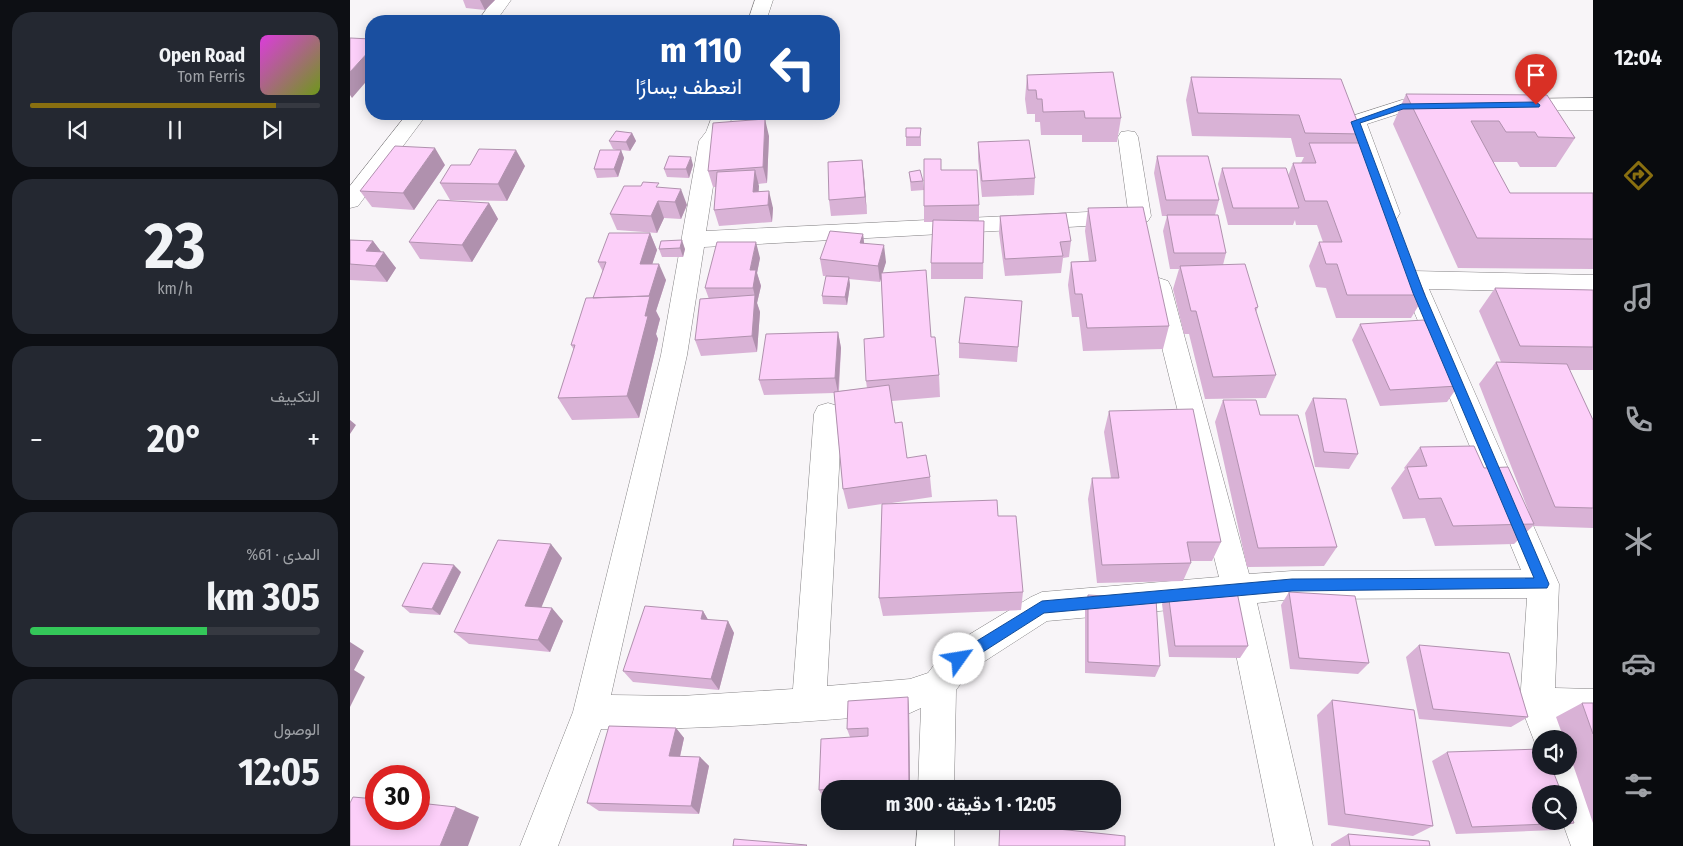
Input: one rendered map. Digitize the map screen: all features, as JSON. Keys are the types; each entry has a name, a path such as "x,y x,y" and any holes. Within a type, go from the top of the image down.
{"street":[{"path":"491,15 502,0"},
{"path":"759,15 764,0"},
{"path":"1498,105 1593,104"},
{"path":"1396,234 1356,122 1402,106 1460,106"},
{"path":"350,201 412,120"},
{"path":"539,846 590,712 674,355 710,141 716,134 721,120"},
{"path":"693,240 1142,225 1128,137"},
{"path":"1152,264 1238,590 1294,846"},
{"path":"1547,730 1537,704 1543,584 1410,271 1593,284"},
{"path":"809,705 828,414"},
{"path":"590,712 681,713 910,696 939,685 959,659 1042,607 1292,585 1543,584"},
{"path":"936,780 939,685"},
{"path":"1537,704 1593,706"},
{"path":"1563,775 1590,846"},
{"path":"935,846 936,830"}],"building":[{"path":"350,38 365,39 365,56 350,72"},
{"path":"1113,72 1121,118 1085,118 1084,111 1043,112 1042,99 1037,99 1036,90 1028,90 1027,75"},
{"path":"1191,77 1341,79 1362,134 1305,133 1299,115 1198,113"},
{"path":"1406,94 1547,95 1575,138 1538,137 1535,132 1506,132 1499,121 1471,121 1510,193 1593,193 1593,239 1477,238"},
{"path":"765,120 763,167 708,171 713,123"},
{"path":"906,128 921,128 920,137 906,137"},
{"path":"616,131 632,133 626,142 609,141"},
{"path":"1029,140 1035,178 982,181 978,142"},
{"path":"1309,143 1362,143 1425,295 1347,295 1337,264 1326,264 1319,242 1342,242 1327,201 1305,201 1293,163 1316,163"},
{"path":"395,146 435,148 403,193 360,191"},
{"path":"479,149 516,150 498,184 440,183 451,165 470,165"},
{"path":"600,150 621,150 614,169 594,169"},
{"path":"669,156 691,157 686,169 664,169"},
{"path":"1157,156 1208,156 1219,200 1166,200"},
{"path":"924,159 941,159 941,170 977,170 979,205 924,206"},
{"path":"862,160 865,197 829,200 828,162"},
{"path":"1222,168 1286,168 1299,208 1233,208"},
{"path":"755,170 753,192 769,191 768,205 714,210 717,172"},
{"path":"920,170 923,181 911,182 909,172"},
{"path":"643,182 659,183 656,187 681,189 675,202 658,201 651,216 610,214 624,186 641,186"},
{"path":"438,200 489,203 462,245 409,242"},
{"path":"1143,207 1169,326 1087,328 1082,294 1075,294 1071,262 1096,261 1088,208"},
{"path":"1066,213 1071,241 1060,242 1063,256 1005,259 1000,216"},
{"path":"1167,215 1218,215 1226,253 1174,253"},
{"path":"933,220 984,221 983,263 931,263"},
{"path":"830,231 863,234 860,243 884,245 878,266 820,259"},
{"path":"609,233 650,233 640,264 659,264 649,296 593,298 606,262 598,262"},
{"path":"350,240 373,241 366,251 384,252 375,266 350,264"},
{"path":"682,240 680,248 659,249 661,241"},
{"path":"717,242 756,242 750,270 756,270 753,288 705,288"},
{"path":"1245,264 1258,307 1255,308 1276,375 1213,377 1196,311 1191,311 1180,266"},
{"path":"926,270 931,337 935,337 939,375 866,381 864,339 884,337 881,273"},
{"path":"826,276 849,277 845,297 822,296"},
{"path":"1495,288 1593,290 1593,347 1520,346"},
{"path":"755,295 752,336 695,340 700,299"},
{"path":"650,296 645,316 648,316 627,396 558,398 575,345 571,345 586,298"},
{"path":"965,297 1022,301 1018,347 959,343"},
{"path":"1424,320 1458,386 1390,390 1360,324"},
{"path":"838,332 835,378 759,380 766,334"},
{"path":"1496,362 1567,364 1593,420 1593,508 1555,507"},
{"path":"889,385 895,423 902,422 907,458 926,455 930,477 843,489 834,392"},
{"path":"1313,398 1346,399 1358,454 1324,452"},
{"path":"1223,400 1256,400 1260,415 1298,415 1337,547 1258,548"},
{"path":"1193,409 1221,542 1187,542 1191,563 1102,565 1092,478 1119,478 1109,411"},
{"path":"1474,446 1484,468 1508,467 1534,524 1453,526 1441,498 1419,499 1407,467 1427,466 1420,447"},
{"path":"997,500 998,516 1016,516 1023,592 879,598 882,504"},
{"path":"498,540 551,544 525,606 552,608 538,640 454,632"},
{"path":"423,563 454,565 432,609 402,606"},
{"path":"1168,592 1237,592 1248,646 1175,646"},
{"path":"1289,592 1355,596 1369,663 1299,658"},
{"path":"1088,595 1156,599 1160,666 1088,662"},
{"path":"645,606 703,611 701,619 728,621 711,679 623,671"},
{"path":"1419,645 1509,653 1528,717 1433,709"},
{"path":"908,697 909,780 821,780 821,790 819,790 821,739 868,736 868,728 847,729 848,701"},
{"path":"1332,700 1414,710 1433,826 1345,814"},
{"path":"1582,703 1593,703 1593,734"},
{"path":"609,726 676,728 669,756 700,757 691,806 587,803"},
{"path":"1532,749 1532,775 1555,775 1558,785 1532,785 1532,825 1472,827 1447,752"},
{"path":"353,797 365,798 365,830 430,830 430,804 456,807 440,846 350,846 350,803"},
{"path":"1000,830 1067,830 1125,836 1125,846 999,846"},
{"path":"1348,834 1429,841 1430,846 1350,846"},
{"path":"734,839 807,845 733,846"}],"route":[{"path":"959,659 1042,607 1292,585 1543,584 1418,293 1356,122 1402,106 1536,105"}]}
